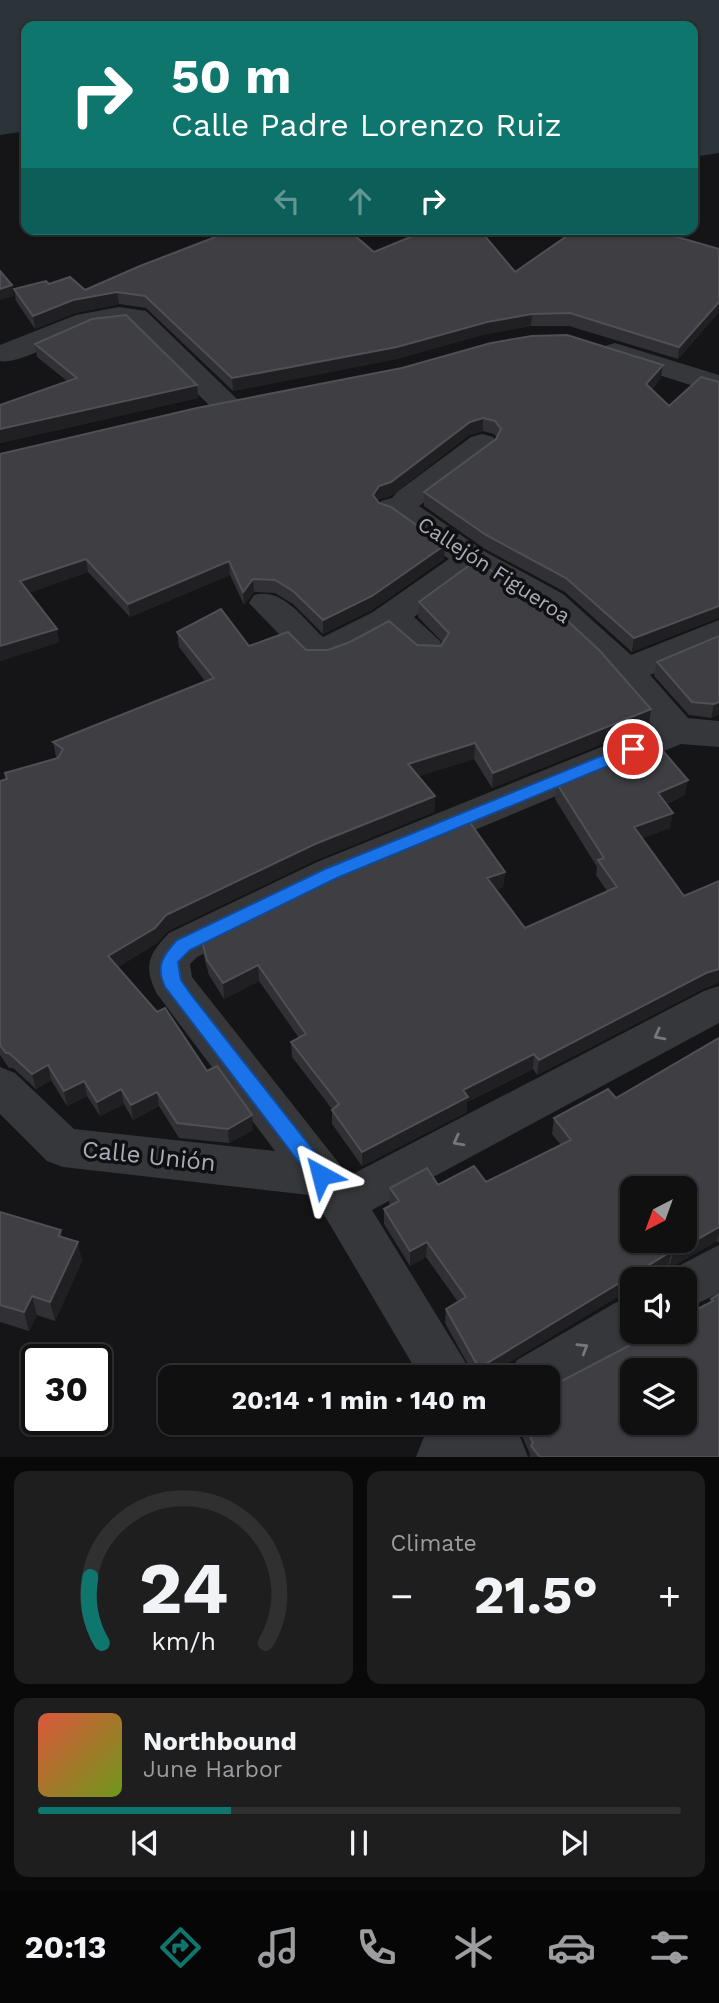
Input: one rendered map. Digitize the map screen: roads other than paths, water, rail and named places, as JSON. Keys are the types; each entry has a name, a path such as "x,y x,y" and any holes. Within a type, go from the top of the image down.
{"street":[{"path":"5,353 100,316 119,314 136,317 226,405"},
{"path":"590,344 719,385"},
{"name":"Callejón Figueroa","path":"482,444 397,508 472,559 551,602 589,634 626,671 678,731"},
{"path":"266,603 319,654 391,615 472,559"},
{"path":"391,615 428,650"},
{"path":"626,671 703,641 719,632"},
{"path":"440,1365 331,1189 172,982 169,961 183,945 331,873 678,731 719,734"},
{"path":"331,1189 719,1003"},
{"name":"Calle Unión","path":"0,1086 63,1147 331,1189"},
{"path":"697,1280 719,1267"},
{"path":"554,1365 620,1326"},
{"path":"441,1457 457,1435"},
{"path":"485,1435 503,1457"}]}
